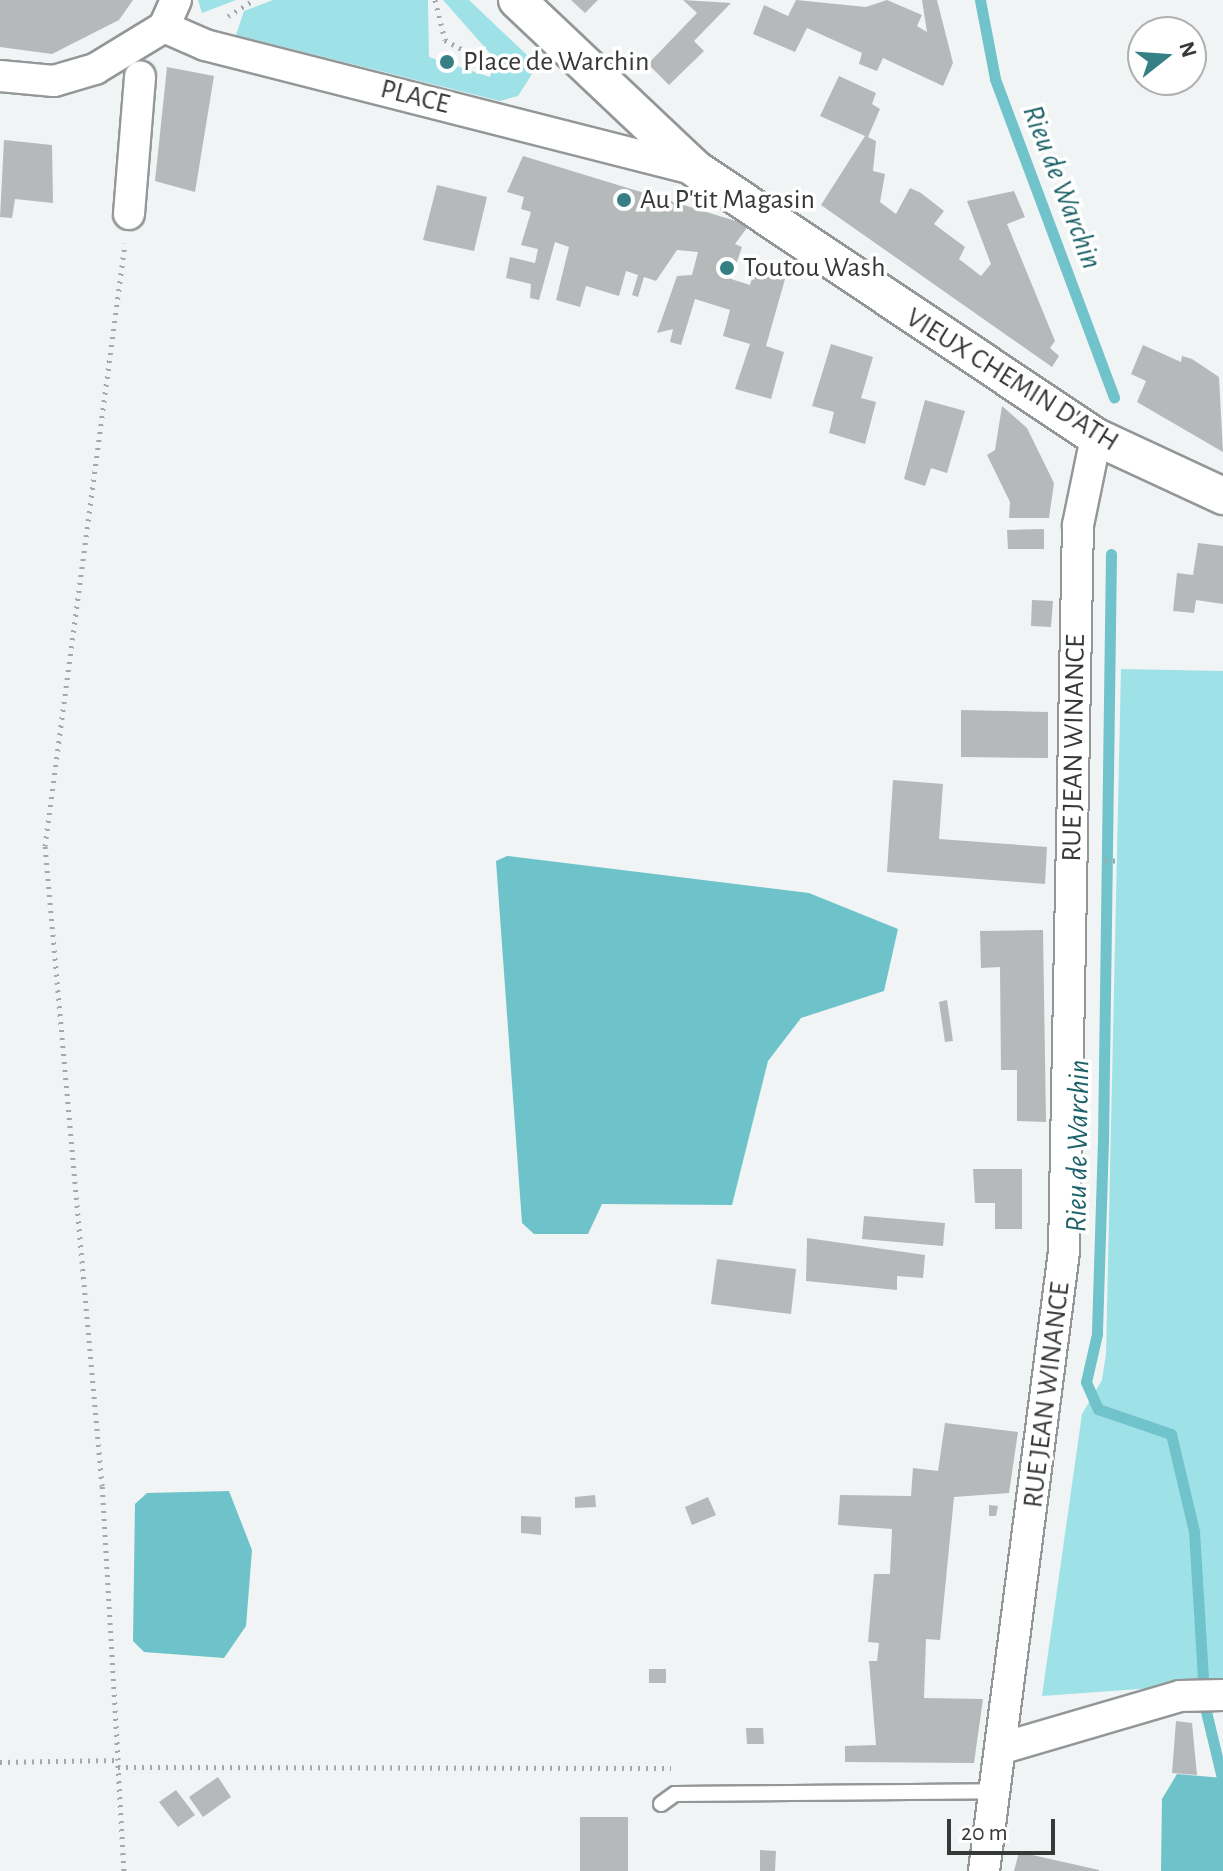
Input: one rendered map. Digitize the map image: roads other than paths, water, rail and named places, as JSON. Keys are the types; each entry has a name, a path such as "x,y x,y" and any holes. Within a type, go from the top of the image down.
{"street":[{"name":"VIEUX CHEMIN D'ATH","path":"517,0 697,170 1096,437 1223,496"},
{"name":"PLACE","path":"170,13 205,45 697,170"},
{"path":"0,76 54,81 81,73 170,13"},
{"path":"129,214 140,76"},
{"name":"RUE JEAN WINANCE","path":"984,1871 1006,1747 1064,1252 1078,525 1096,437"},
{"path":"1006,1747 1180,1696 1223,1695"}],"lane":[{"path":"661,1804 675,1794 998,1791"}],"waterway":[{"name":"Rieu de Warchin","path":"980,0 995,79 1114,398"},
{"name":"Rieu de Warchin","path":"1111,554 1103,1140 1097,1334 1086,1382 1098,1409 1171,1434 1194,1531 1203,1680"},
{"name":"Rieu de Warchin","path":"1204,1703 1223,1782"}],"place":[{"name":"Place de Warchin","path":"447,62"},
{"name":"Au P'tit Magasin","path":"624,200"},
{"name":"Toutou Wash","path":"727,268"}]}
